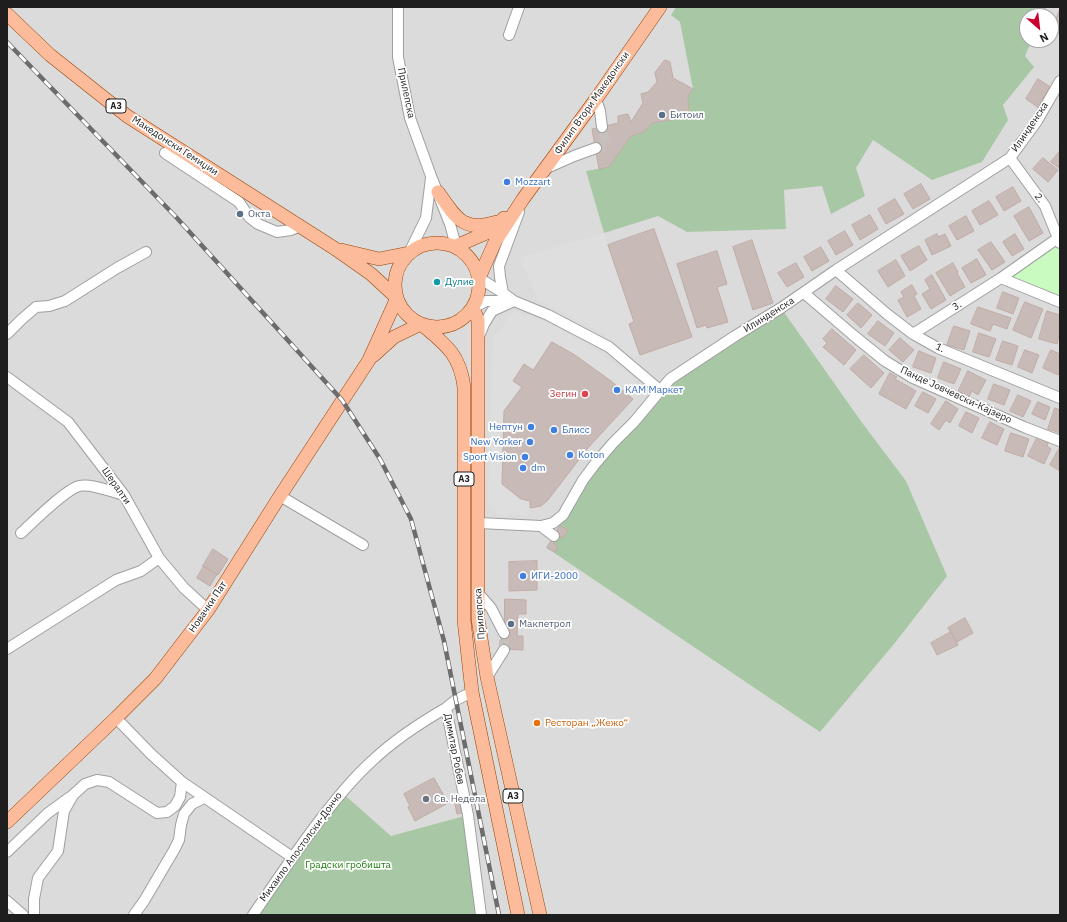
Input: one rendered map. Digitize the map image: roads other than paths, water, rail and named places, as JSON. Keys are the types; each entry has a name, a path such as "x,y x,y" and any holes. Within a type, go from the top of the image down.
{"main road":[{"name":"Филип Втори Македонски","path":"523,199 596,99 660,7"},
{"name":"Македонски Гемиџии","path":"7,14 50,55 127,116 232,190 300,226 334,248"},
{"path":"438,192 458,219 468,224 477,226 502,220"},
{"path":"456,246 491,231 523,199"},
{"path":"479,278 495,242 523,199"},
{"name":"A3","path":"432,243 444,243 456,246 467,254 475,265 480,288 478,298 473,308 465,317 455,323 444,327 432,327 421,324 410,318 402,309 397,298 395,286 396,273 401,262 409,253 420,246 432,243"},
{"name":"A3","path":"334,248 379,259 409,253"},
{"name":"A3","path":"334,248 372,274 397,298"},
{"path":"378,280 385,294 388,317"},
{"path":"369,360 397,298"},
{"name":"Прилепска","path":"473,308 478,320 478,619 486,677 540,915"},
{"path":"369,360 394,337 421,324"},
{"name":"Прилепска","path":"421,324 444,343 454,355 463,376 464,620 472,692 518,915"},
{"path":"404,332 422,335 444,343"},
{"name":"Новачки Пат","path":"7,822 155,679 208,610 369,360"}],"street":[{"name":"Прилепска","path":"398,7 398,57 410,118 450,224 456,246"},
{"path":"508,35 519,7"},
{"name":"Илинденска","path":"479,523 541,526 552,523 563,515 583,480 595,464 670,379 1010,158 1037,121 1060,81"},
{"path":"596,99 600,111 602,127"},
{"path":"546,168 596,148"},
{"path":"165,153 232,190 249,217 258,224 277,232 291,230 300,226"},
{"name":"2.","path":"1010,158 1045,206 1059,240"},
{"name":"Прилепска","path":"409,253 426,218 431,176"},
{"path":"503,293 499,266 523,199"},
{"name":"3.","path":"913,334 1059,240"},
{"path":"7,334 36,307 50,306 65,301 117,268 146,252"},
{"name":"1.","path":"836,270 887,314 913,334 938,348 1059,396"},
{"path":"479,278 514,301 548,315 609,347 661,391"},
{"path":"1001,278 1060,302"},
{"name":"Панде Јовчевски-Кајзеро","path":"804,293 885,360 913,378 1017,424 1060,441"},
{"path":"473,308 486,302 514,301"},
{"path":"478,343 484,324 492,311 514,301"},
{"name":"Шералти","path":"7,377 68,422 124,495 159,558 184,588 208,610"},
{"path":"21,532 64,495 78,486 92,486 124,495"},
{"path":"280,496 364,545"},
{"path":"541,526 554,536"},
{"path":"7,649 116,580 141,571 159,558"},
{"path":"478,593 491,608 504,633"},
{"path":"486,677 504,650"},
{"name":"Димитар Робев","path":"472,692 456,700 446,708 468,816 481,915"},
{"name":"Михаило Апостолски-Дончо","path":"253,915 292,857 341,792 371,762 392,744 425,720 446,708"},
{"path":"116,718 151,754 182,782 292,857"},
{"path":"7,852 48,813 73,795 85,784 97,780 109,782 157,813 167,812 175,806 180,797 182,782"},
{"path":"34,915 34,899 38,878 58,851 64,811 73,795"},
{"path":"134,915 144,901 179,840 184,814 192,804 204,798"},
{"path":"7,901 23,915"}],"tunnel":[{"path":"596,148 607,146 602,127"},
{"path":"504,633 504,650"}],"railway":[{"path":"7,42 176,217 342,400 380,459 411,519 444,641 499,915"}],"place":[{"name":"Битоил","path":"662,115"},
{"name":"Mozzart","path":"507,182"},
{"name":"Окта","path":"240,214"},
{"name":"Дулие","path":"437,282"},
{"name":"КАМ Маркет","path":"617,390"},
{"name":"Зегин","path":"585,394"},
{"name":"Нептун","path":"531,427"},
{"name":"Блисс","path":"554,430"},
{"name":"New Yorker","path":"530,442"},
{"name":"Koton","path":"570,455"},
{"name":"Sport Vision","path":"525,457"},
{"name":"dm","path":"523,468"},
{"name":"ИГИ-2000","path":"523,576"},
{"name":"Макпетрол","path":"511,624"},
{"name":"Ресторан „Жежо“","path":"537,723"},
{"name":"Св. Недела","path":"426,799"}],"park label":[{"name":"Градски гробишта","path":"348,865"}]}
